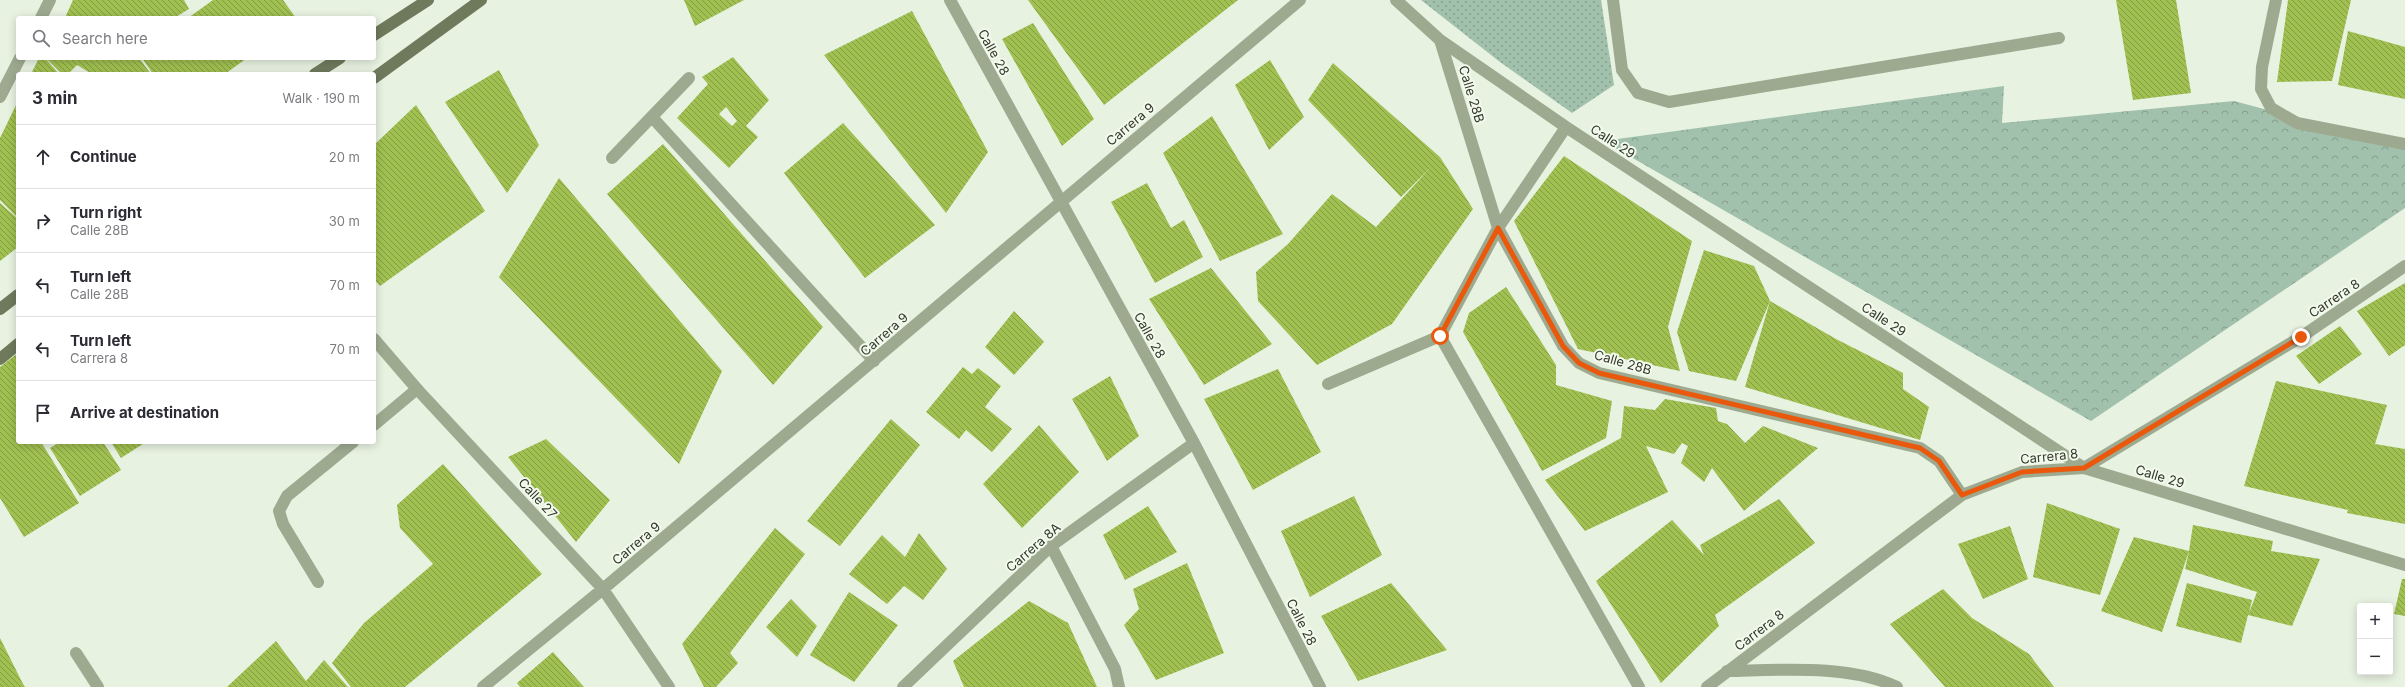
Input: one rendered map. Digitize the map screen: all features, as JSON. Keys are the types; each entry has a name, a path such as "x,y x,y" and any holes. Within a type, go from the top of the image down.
{"main road":[{"path":"376,34 428,0"},
{"path":"376,77 481,0"},
{"path":"318,72 337,60"},
{"path":"0,309 16,297"},
{"path":"0,359 16,346"}],"street":[{"path":"42,16 50,0"},
{"name":"Calle 28","path":"950,0 1194,443 1320,687"},
{"name":"Carrera 9","path":"483,687 603,589 1300,0"},
{"name":"Calle 29","path":"1396,0 1440,40 1566,127 2084,468 2405,565"},
{"path":"1613,0 1622,70 1638,93 1669,102 2059,38"},
{"path":"2276,0 2262,66 2261,89 2271,108 2297,123 2405,144"},
{"name":"Calle 28B","path":"1440,40 1498,228 1563,346 1579,363 1599,373 1920,448 1939,461 1962,495"},
{"path":"0,97 19,60"},
{"path":"612,158 689,78"},
{"path":"652,117 874,361"},
{"path":"1328,384 1440,336 1498,228 1566,127"},
{"name":"Carrera 8","path":"1707,687 1962,495 2022,472 2084,468 2301,337 2405,266"},
{"path":"1440,336 1639,687"},
{"name":"Calle 27","path":"376,341 417,389 603,589 669,687"},
{"path":"376,423 417,389"},
{"name":"Carrera 8A","path":"903,687 1051,546 1194,443"},
{"path":"318,582 283,524 279,511 288,496 351,444"},
{"path":"1051,546 1115,669 1119,687"},
{"path":"76,653 98,687"},
{"path":"1727,672 1851,673 1880,679 1897,687"}],"green space":[{"path":"1421,0 1601,0 1614,85 1572,113 1500,62"},
{"path":"2004,86 2002,123 2234,101 2405,147 2405,208 2091,421 1603,141"}],"building":[{"path":"73,0 184,0 189,9 177,16 66,16"},
{"path":"213,0 283,0 295,16 191,16"},
{"path":"684,0 744,0 695,26"},
{"path":"1028,0 1238,0 1104,105"},
{"path":"2116,0 2176,0 2191,93 2133,100"},
{"path":"2288,0 2351,0 2332,81 2277,82"},
{"path":"912,11 988,152 946,213 824,55"},
{"path":"1033,23 1094,119 1062,146 1002,39"},
{"path":"2348,31 2405,47 2405,99 2338,85"},
{"path":"733,57 769,100 746,126 758,137 729,168 677,118 708,84 702,77","holes":["726,107 737,121 732,126 719,114"]},
{"path":"38,60 47,60 57,72 32,72"},
{"path":"48,60 140,60 150,72 89,72 77,65 70,72 60,72"},
{"path":"143,60 244,60 228,72 152,72"},
{"path":"1270,60 1304,117 1269,150 1235,85"},
{"path":"1333,63 1440,157 1473,209 1392,324 1317,365 1258,301 1256,272 1288,244 1332,194 1376,227 1430,168 1401,197 1308,100"},
{"path":"499,70 539,145 507,193 445,102"},
{"path":"16,105 16,216 0,200 0,138"},
{"path":"416,105 485,211 380,286 376,281 376,143"},
{"path":"1212,116 1283,234 1220,261 1163,153"},
{"path":"843,123 935,225 865,278 784,173"},
{"path":"663,144 823,327 773,385 607,194"},
{"path":"1564,156 1692,241 1668,327 1680,371 1578,349 1514,221"},
{"path":"559,178 722,371 679,464 499,277"},
{"path":"1147,183 1171,228 1184,220 1203,257 1155,283 1111,202"},
{"path":"0,203 16,217 16,249 0,261"},
{"path":"1704,250 1754,266 1770,301 1736,381 1689,371 1677,332"},
{"path":"1211,268 1272,344 1204,385 1149,299"},
{"path":"2405,283 2405,345 2389,356 2357,311"},
{"path":"1506,287 1556,365 1556,385 1612,401 1606,438 1542,471 1463,332 1469,313"},
{"path":"1770,301 1836,339 1903,373 1903,389 1929,407 1920,440 1745,387"},
{"path":"1014,311 1044,342 1014,375 985,347"},
{"path":"2340,326 2362,354 2319,384 2296,356"},
{"path":"16,355 16,444 42,444 79,503 24,537 0,498 0,367"},
{"path":"963,367 972,374 978,368 1001,386 985,407 1012,429 992,452 966,430 959,439 926,412"},
{"path":"1278,369 1321,452 1253,490 1204,399"},
{"path":"1110,376 1139,436 1107,461 1072,399"},
{"path":"2276,381 2387,405 2375,444 2405,449 2405,524 2347,513 2348,510 2244,486"},
{"path":"1665,399 1716,408 1718,421 1727,424 1745,443 1763,426 1818,448 1744,511 1712,468 1704,482 1681,463 1688,446 1682,443 1674,454 1646,446 1668,492 1585,531 1545,480 1621,438 1624,406 1655,410"},
{"path":"891,419 920,445 840,546 807,521"},
{"path":"1039,425 1079,472 1022,528 983,484"},
{"path":"546,439 610,500 576,542 508,457"},
{"path":"57,444 104,444 121,470 80,496 50,448"},
{"path":"112,444 143,444 121,458"},
{"path":"443,464 542,574 405,687 351,687 332,663 364,623 433,564 400,528 397,505"},
{"path":"1354,496 1382,555 1310,597 1281,531"},
{"path":"1779,499 1815,543 1715,615 1719,626 1661,683 1596,581 1672,520 1704,555 1700,545"},
{"path":"2047,503 2120,529 2100,595 2033,577"},
{"path":"1148,506 1177,552 1125,580 1103,535"},
{"path":"2193,525 2273,541 2271,551 2320,559 2292,626 2248,615 2241,643 2176,626 2187,583 2252,600 2249,613 2257,592 2185,569"},
{"path":"2010,526 2028,579 1983,599 1958,544"},
{"path":"775,528 805,554 730,653 738,663 716,687 704,687 682,644"},
{"path":"919,533 947,569 923,600 904,586 887,604 849,574 882,535 905,557"},
{"path":"2134,537 2189,551 2162,632 2101,611"},
{"path":"1187,563 1224,653 1156,680 1124,625 1139,609 1133,589"},
{"path":"2402,579 2405,579 2405,616 2394,614"},
{"path":"1391,583 1447,650 1358,681 1321,616"},
{"path":"1943,589 1972,618 2029,654 2054,687 1945,687 1890,624"},
{"path":"849,592 898,625 854,682 810,655"},
{"path":"791,599 817,626 797,657 766,627"},
{"path":"1029,601 1068,623 1097,687 964,687 953,661"},
{"path":"0,638 22,682 25,687 0,687"},
{"path":"276,641 306,681 324,660 348,687 227,687"},
{"path":"553,652 584,687 520,687 517,683"}],"route":[{"path":"1440,336 1498,228 1563,346 1579,363 1599,373 1920,448 1939,461 1962,495 2022,472 2084,468 2301,337"}]}
